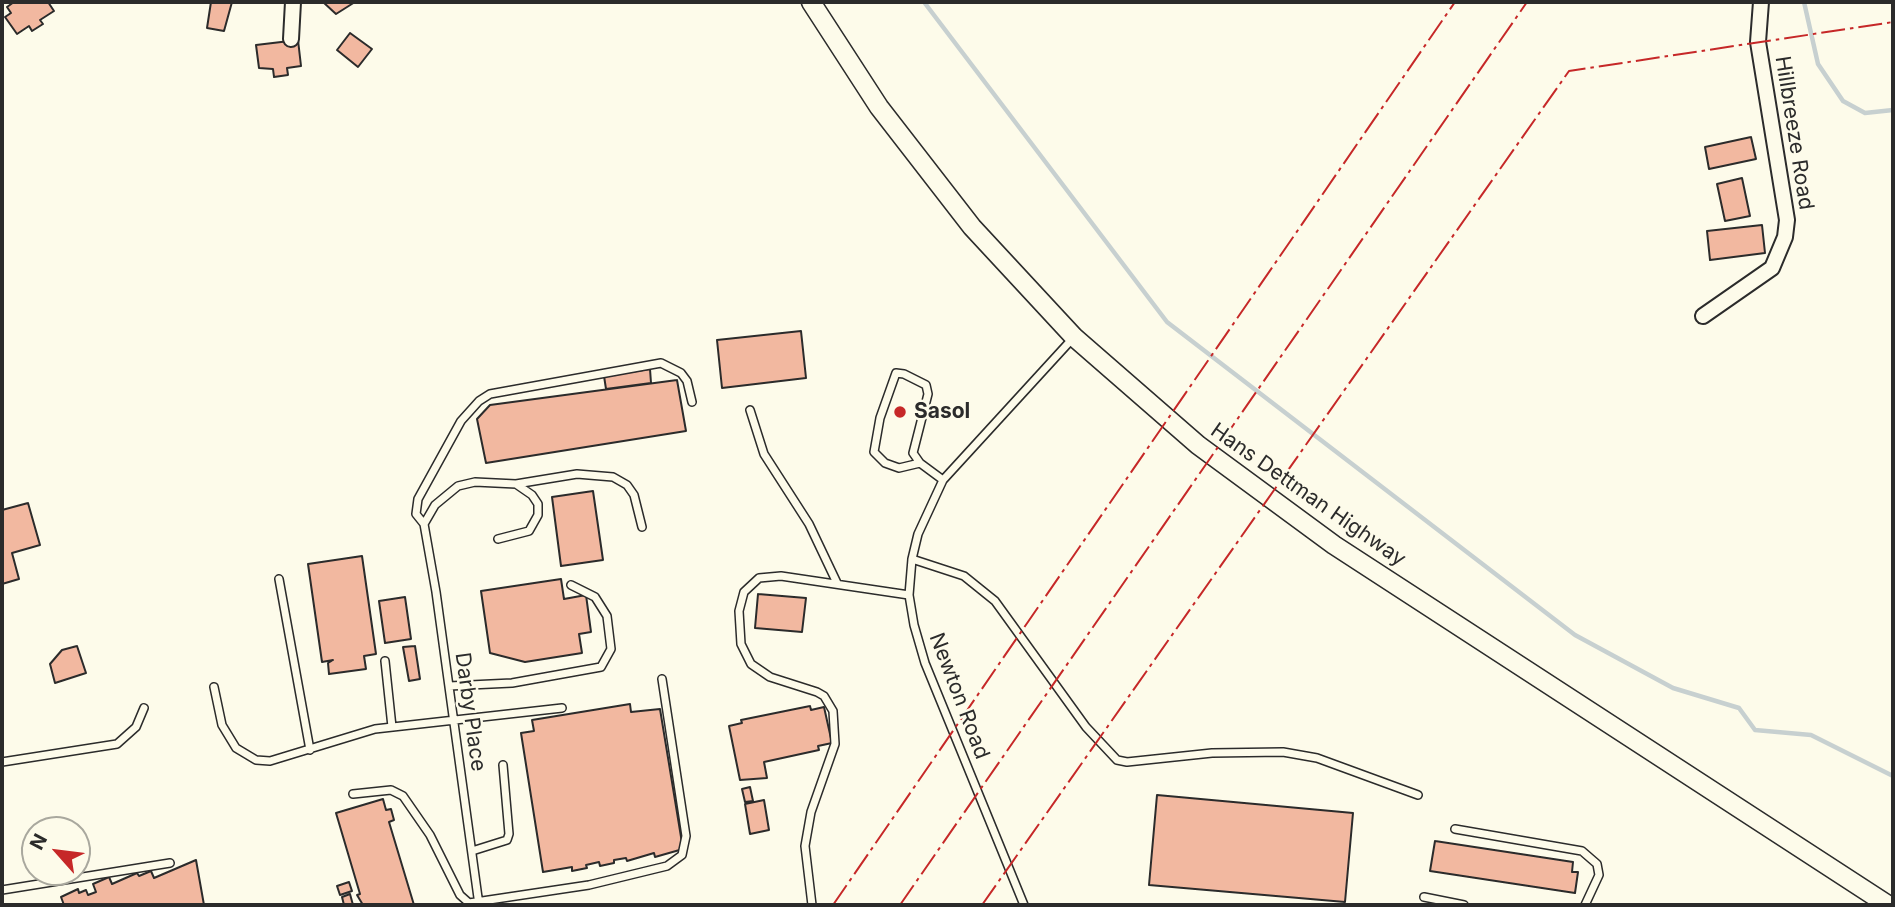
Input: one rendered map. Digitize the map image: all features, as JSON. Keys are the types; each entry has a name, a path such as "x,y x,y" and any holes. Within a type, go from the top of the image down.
{"street":[{"path":"291,39 293,2"},
{"name":"Hans Dettman Highway","path":"811,2 879,107 981,237 1074,337 1198,445 1289,514 1888,905"},
{"name":"Hillbreeze Road","path":"1703,316 1772,268 1785,237 1787,220 1758,42 1761,2"}],"lane":[{"name":"Newton Road","path":"1024,905 925,663 909,595 912,559 918,534 943,480 1074,337"},
{"name":"Darby Place","path":"479,904 424,524 416,514 418,499 461,421 479,401 490,394 661,362 681,373 687,382 692,402"},
{"path":"920,463 899,468 886,463 874,452 880,418 896,373 923,383 928,390 914,445 915,458 943,480"},
{"path":"750,410 764,454 809,524 837,583"},
{"path":"424,524 435,505 458,486 475,482 516,484 578,474 613,477 627,485 634,495 642,527"},
{"path":"498,539 529,531 538,516 538,504 532,495 516,484"},
{"path":"912,559 964,576 995,601 1086,727 1117,760 1127,762 1212,753 1283,752 1317,758 1418,795"},
{"path":"812,905 805,846 811,812 835,744 833,711 824,696 770,677 751,664 741,644 739,611 744,592 759,578 781,576 909,595"},
{"path":"279,579 310,750"},
{"path":"449,685 512,683 601,667 611,649 607,617 602,604 572,585"},
{"path":"385,661 392,727"},
{"path":"352,794 391,790 403,796 417,812 460,895 469,903 479,904 589,885 667,866 682,855 686,836 662,679"},
{"path":"214,687 227,737 246,756 270,761 354,734 392,727 453,718 562,708"},
{"path":"2,762 117,744 136,727 144,708"},
{"path":"472,851 507,840 509,834 503,765"},
{"path":"1455,829 1582,851 1597,864 1599,875 1585,905"},
{"path":"2,890 170,863"},
{"path":"1424,897 1464,905"}],"building":[{"path":"14,2 48,2 54,11 40,20 43,24 32,31 29,26 17,34 5,17 11,13 7,7"},
{"path":"211,2 232,2 224,31 207,28"},
{"path":"323,2 355,2 336,14"},
{"path":"350,33 372,49 358,67 337,50"},
{"path":"298,40 301,66 287,68 288,75 274,77 273,69 259,68 256,45"},
{"path":"1751,137 1756,159 1709,169 1705,147"},
{"path":"1742,178 1750,216 1725,221 1717,184"},
{"path":"1762,225 1765,253 1710,260 1707,231"},
{"path":"801,331 806,378 722,388 717,340"},
{"path":"650,369 651,383 606,389 604,376"},
{"path":"677,380 686,431 486,463 477,419 490,405"},
{"path":"593,491 603,560 561,566 552,497"},
{"path":"28,503 40,545 12,553 19,579 2,584 2,510"},
{"path":"362,556 376,654 364,656 366,669 329,674 328,663 333,660 322,662 308,564"},
{"path":"561,579 564,599 586,595 591,632 579,634 582,653 525,662 490,653 481,591"},
{"path":"758,594 806,598 802,632 755,628"},
{"path":"405,597 411,639 385,643 379,601"},
{"path":"77,646 86,673 55,683 50,664 62,650"},
{"path":"415,646 420,679 409,681 403,647"},
{"path":"630,704 631,712 660,709 683,849 655,857 654,853 627,861 626,858 614,860 614,863 600,866 599,862 572,871 572,867 543,872 521,733 534,731 532,720"},
{"path":"810,706 811,710 824,707 832,743 818,746 819,750 764,762 767,778 740,780 729,726 742,723 741,720"},
{"path":"750,787 753,801 745,802 742,789"},
{"path":"1157,795 1353,813 1345,902 1149,885"},
{"path":"383,799 386,810 391,809 394,820 389,822 414,905 363,905 357,895 360,894 336,813"},
{"path":"764,800 769,830 750,834 745,804"},
{"path":"1435,841 1573,862 1572,872 1578,872 1575,893 1430,871"},
{"path":"196,860 204,905 64,905 61,897 78,889 79,893 86,890 88,895 96,892 93,884 109,877 112,884 137,873 139,876 151,871 154,878"},
{"path":"349,882 352,891 340,895 337,886"},
{"path":"350,894 353,905 344,905 342,897"}],"waterway":[{"path":"924,2 1167,322 1575,635 1673,688 1739,708 1755,730 1811,735 1893,776"},
{"path":"1804,2 1818,64 1843,101 1865,113 1893,110"}],"power":[{"path":"833,905 1455,2"},
{"path":"900,905 1527,2 1531,2"},
{"path":"982,905 1569,71 1893,22"}],"place":[{"name":"Sasol","path":"900,412"}]}
